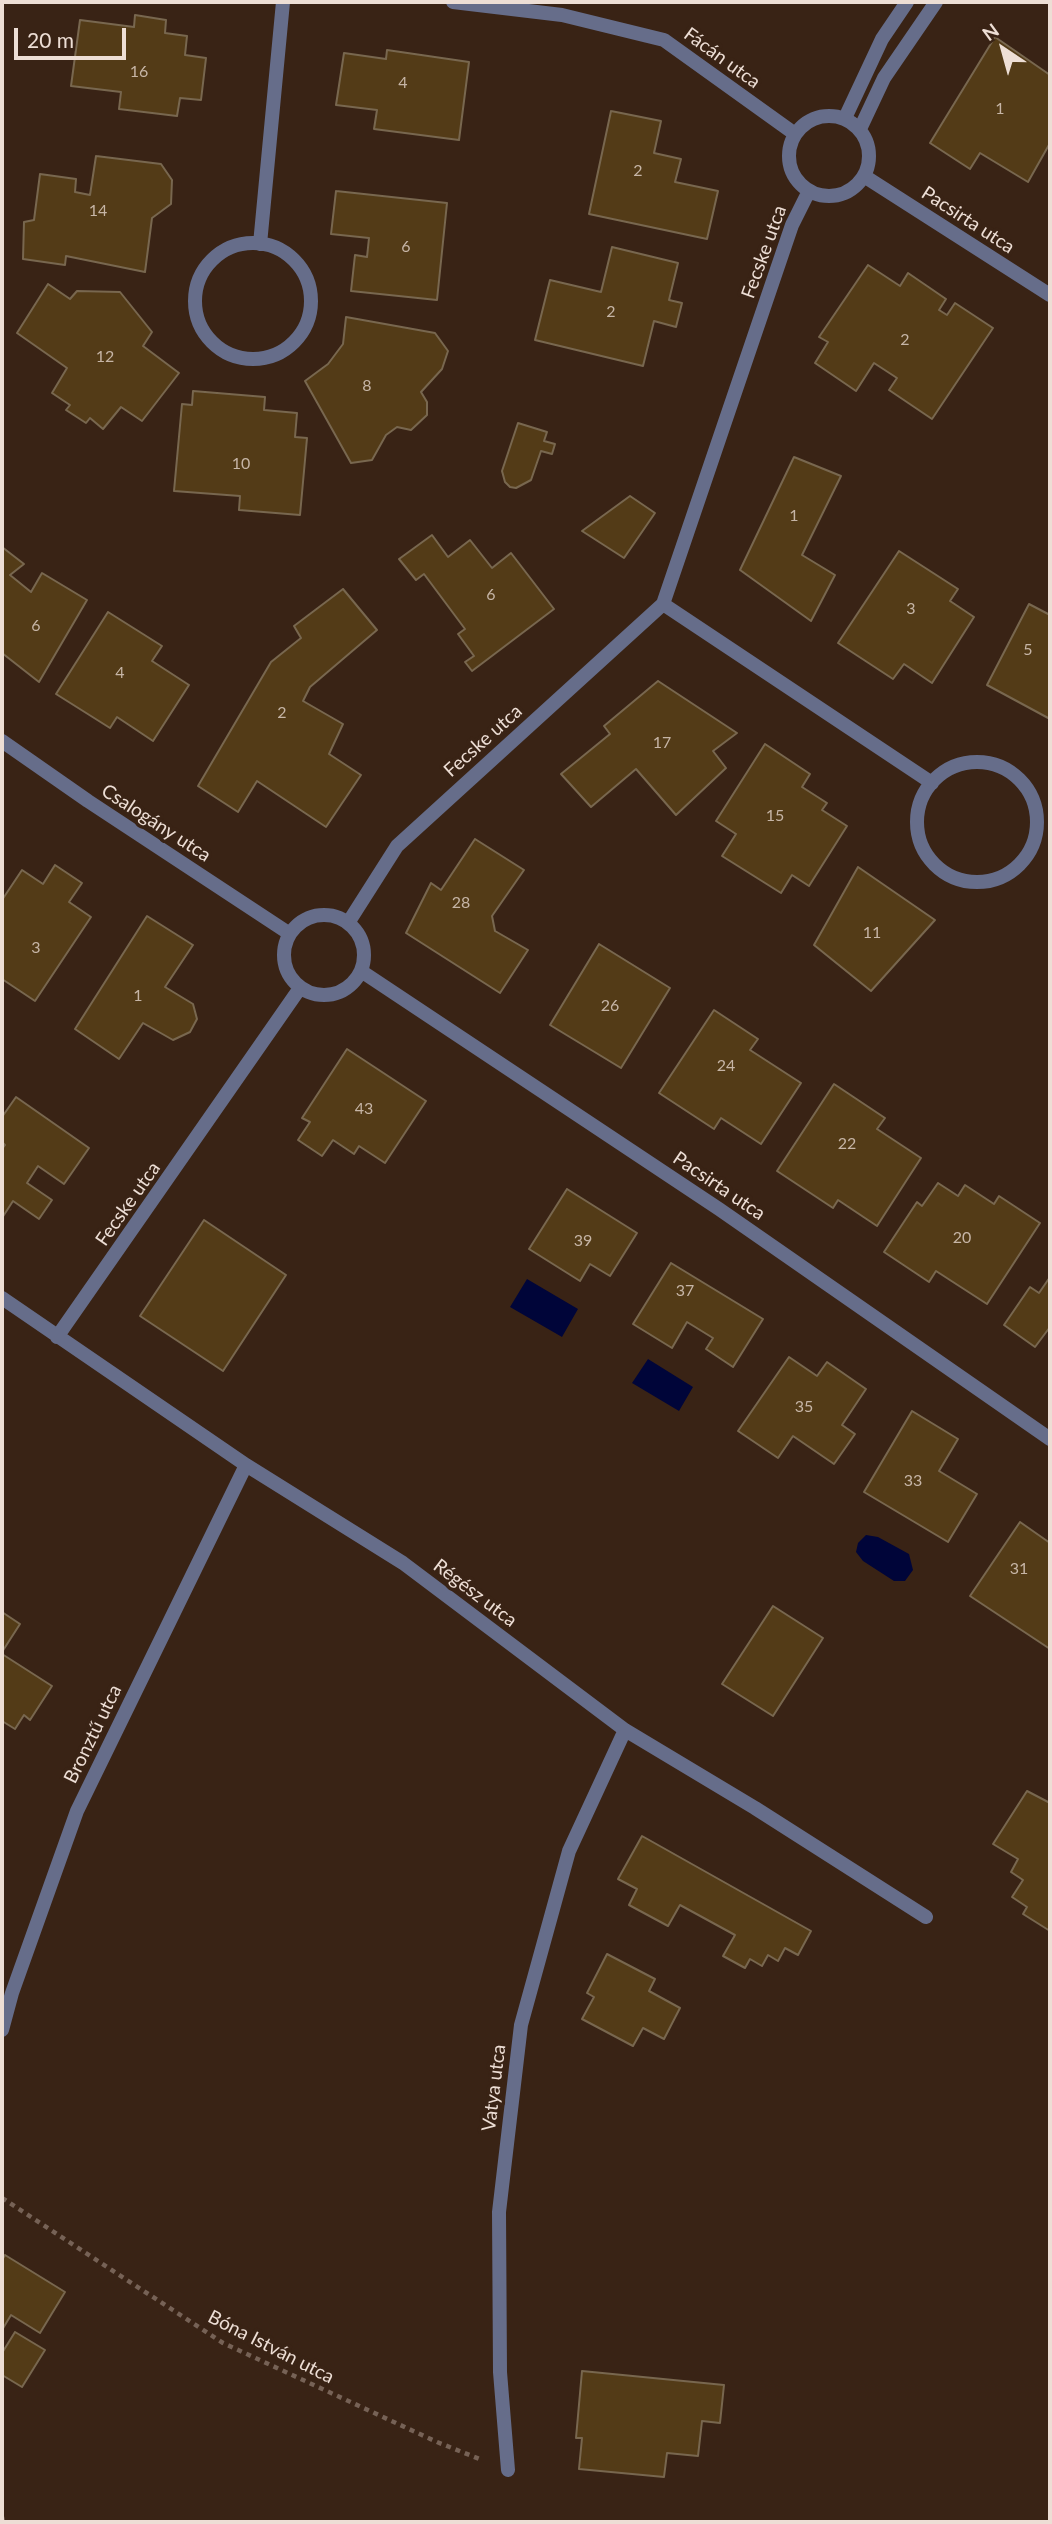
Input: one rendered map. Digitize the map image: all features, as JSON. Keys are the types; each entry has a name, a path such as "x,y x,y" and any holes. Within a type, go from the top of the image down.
{"street":[{"path":"260,244 283,2"},
{"name":"Fácán utca","path":"453,2 562,15 664,40 795,134"},
{"path":"845,118 882,39 907,2"},
{"path":"860,129 884,78 936,2"},
{"path":"831,115 845,118 860,129 867,141 870,155 868,170 851,191 837,196 822,196 809,191 798,182 791,170 789,156 795,134 804,124 816,117 831,115"},
{"name":"Pacsirta utca","path":"864,177 1050,295"},
{"name":"Fecske utca","path":"348,923 397,846 663,604 792,225 809,191"},
{"path":"248,242 260,244 274,246 292,256 307,278 312,298 309,317 300,335 283,351 252,359 232,355 215,345 199,323 195,303 199,279 212,260 228,248 248,242"},
{"path":"663,604 932,783"},
{"name":"Csalogány utca","path":"2,741 290,934"},
{"path":"977,761 992,763 1011,771 1026,786 1035,804 1038,825 1034,843 1023,861 1005,876 984,882 963,881 944,873 924,852 917,832 917,814 923,794 932,783 938,775 956,764 977,761"},
{"path":"328,915 348,923 358,933 363,946 364,960 353,983 331,995 317,995 300,988 288,974 284,958 285,944 290,934 299,924 312,917 328,915"},
{"name":"Pacsirta utca","path":"361,971 719,1209 1050,1439"},
{"name":"Fecske utca","path":"57,1337 300,988"},
{"name":"Régész utca","path":"2,1298 246,1465 403,1563 625,1730 755,1808 926,1917"},
{"name":"Bronztű utca","path":"2,2030 12,1993 77,1811 246,1465"},
{"name":"Vatya utca","path":"508,2470 500,2372 499,2212 521,2025 569,1852 625,1730"}],"path":[{"name":"Bóna István utca","path":"2,2198 223,2343 437,2442 508,2470"}],"shaded area":[{"path":"527,1279 578,1309 562,1337 510,1307"},
{"path":"648,1359 693,1387 679,1411 632,1383"},
{"path":"866,1535 878,1537 909,1554 913,1570 905,1581 894,1581 863,1561 856,1552 858,1543"}],"building":[{"path":"135,15 166,20 165,33 187,36 185,55 206,58 201,100 180,98 177,116 119,109 121,92 71,86 80,20 134,27"},
{"path":"995,37 1050,75 1050,143 1028,182 980,153 970,169 930,143"},
{"path":"387,50 469,62 459,140 374,129 377,110 336,105 344,53 386,59"},
{"path":"611,111 661,121 654,153 681,159 675,182 718,191 707,239 589,214"},
{"path":"96,156 161,164 172,180 171,204 152,218 145,272 66,256 65,265 23,259 24,222 34,220 40,174 76,179 75,192 90,195"},
{"path":"336,191 447,203 437,300 351,291 355,255 367,257 369,238 331,234"},
{"path":"612,247 678,263 669,300 682,303 676,327 654,321 643,366 535,340 550,280 601,292"},
{"path":"868,265 900,286 908,273 946,299 939,310 947,315 955,303 993,328 932,419 889,390 897,378 874,363 856,391 815,363 828,342 819,337"},
{"path":"48,284 70,299 77,291 120,292 152,332 143,346 179,373 142,421 121,407 103,429 90,418 86,423 66,410 70,405 52,393 67,368 17,333"},
{"path":"346,317 435,333 448,351 442,369 421,392 427,402 427,415 411,430 397,427 386,435 372,460 351,463 305,381 328,364 343,344"},
{"path":"193,391 265,397 264,410 297,413 295,437 307,438 300,515 239,510 240,496 174,491 182,404 192,405"},
{"path":"518,423 547,432 544,441 555,444 552,454 541,451 531,480 516,488 505,482 502,471"},
{"path":"794,457 841,476 802,555 835,575 811,621 740,570"},
{"path":"630,496 655,513 624,558 582,531"},
{"path":"432,535 448,557 470,540 492,568 511,553 554,609 472,671 465,662 474,656 458,634 465,629 424,574 416,580 399,559"},
{"path":"2,547 24,564 10,575 31,592 42,573 87,600 39,682 2,653"},
{"path":"899,551 958,589 950,601 974,617 932,683 904,664 893,679 838,643"},
{"path":"343,589 377,630 310,687 303,701 343,724 329,754 361,775 326,827 257,781 238,812 198,786 271,662 301,638 294,626"},
{"path":"1029,604 1050,615 1050,719 987,685"},
{"path":"108,612 162,646 152,661 189,685 153,741 117,717 110,728 56,694"},
{"path":"658,681 737,733 713,751 726,768 676,815 636,769 591,807 561,774 610,734 604,726"},
{"path":"765,744 810,774 802,787 827,803 822,810 847,826 809,886 792,875 781,893 722,856 736,834 716,821"},
{"path":"475,839 524,870 492,916 495,931 528,950 500,993 406,933 431,883 441,890"},
{"path":"55,865 82,883 69,902 91,917 35,1001 2,979 2,900 22,870 43,884"},
{"path":"858,867 935,920 871,991 814,945"},
{"path":"147,916 193,945 165,987 193,1004 197,1019 190,1032 173,1040 143,1023 119,1059 75,1029"},
{"path":"599,944 670,988 621,1068 550,1025"},
{"path":"714,1010 758,1039 750,1050 801,1083 761,1144 721,1118 714,1129 659,1093"},
{"path":"347,1049 426,1101 385,1163 359,1146 354,1154 333,1140 322,1156 298,1140 310,1122 302,1118"},
{"path":"834,1084 885,1118 877,1129 921,1158 877,1226 838,1200 833,1208 777,1171"},
{"path":"16,1097 89,1148 64,1184 38,1166 27,1183 52,1200 39,1219 13,1201 2,1218 2,1149 5,1145 2,1142 2,1117"},
{"path":"938,1183 958,1196 965,1185 994,1204 999,1196 1040,1223 987,1304 936,1271 929,1282 884,1252 917,1202 922,1206"},
{"path":"567,1189 637,1233 610,1276 590,1264 580,1281 529,1249"},
{"path":"204,1220 286,1275 223,1371 140,1316"},
{"path":"671,1263 763,1319 733,1367 706,1349 713,1338 687,1322 672,1348 633,1324"},
{"path":"1050,1277 1050,1327 1035,1347 1004,1325 1030,1287 1039,1293"},
{"path":"789,1357 817,1376 827,1362 866,1389 842,1425 855,1434 834,1464 793,1436 778,1458 738,1431"},
{"path":"912,1411 958,1439 939,1471 977,1494 948,1542 864,1492"},
{"path":"1020,1522 1050,1543 1050,1649 970,1596"},
{"path":"773,1606 823,1638 773,1716 722,1684"},
{"path":"2,1612 20,1624 2,1652"},
{"path":"2,1654 52,1686 30,1720 24,1715 15,1729 2,1721"},
{"path":"1027,1791 1050,1803 1050,1931 1023,1914 1027,1907 1012,1897 1023,1880 1011,1872 1018,1859 993,1844"},
{"path":"642,1836 811,1931 798,1955 785,1948 778,1961 768,1955 762,1966 750,1959 745,1968 723,1956 735,1935 680,1905 668,1926 629,1905 637,1889 618,1879"},
{"path":"607,1954 655,1979 649,1991 680,2008 664,2039 643,2028 633,2046 582,2019 594,1997 587,1993"},
{"path":"5,2255 65,2292 40,2333 11,2315 2,2330 2,2260"},
{"path":"15,2332 45,2350 22,2387 2,2375 2,2353"},
{"path":"582,2371 724,2385 720,2423 702,2421 698,2456 667,2453 664,2477 579,2469 582,2438 576,2438"}]}
